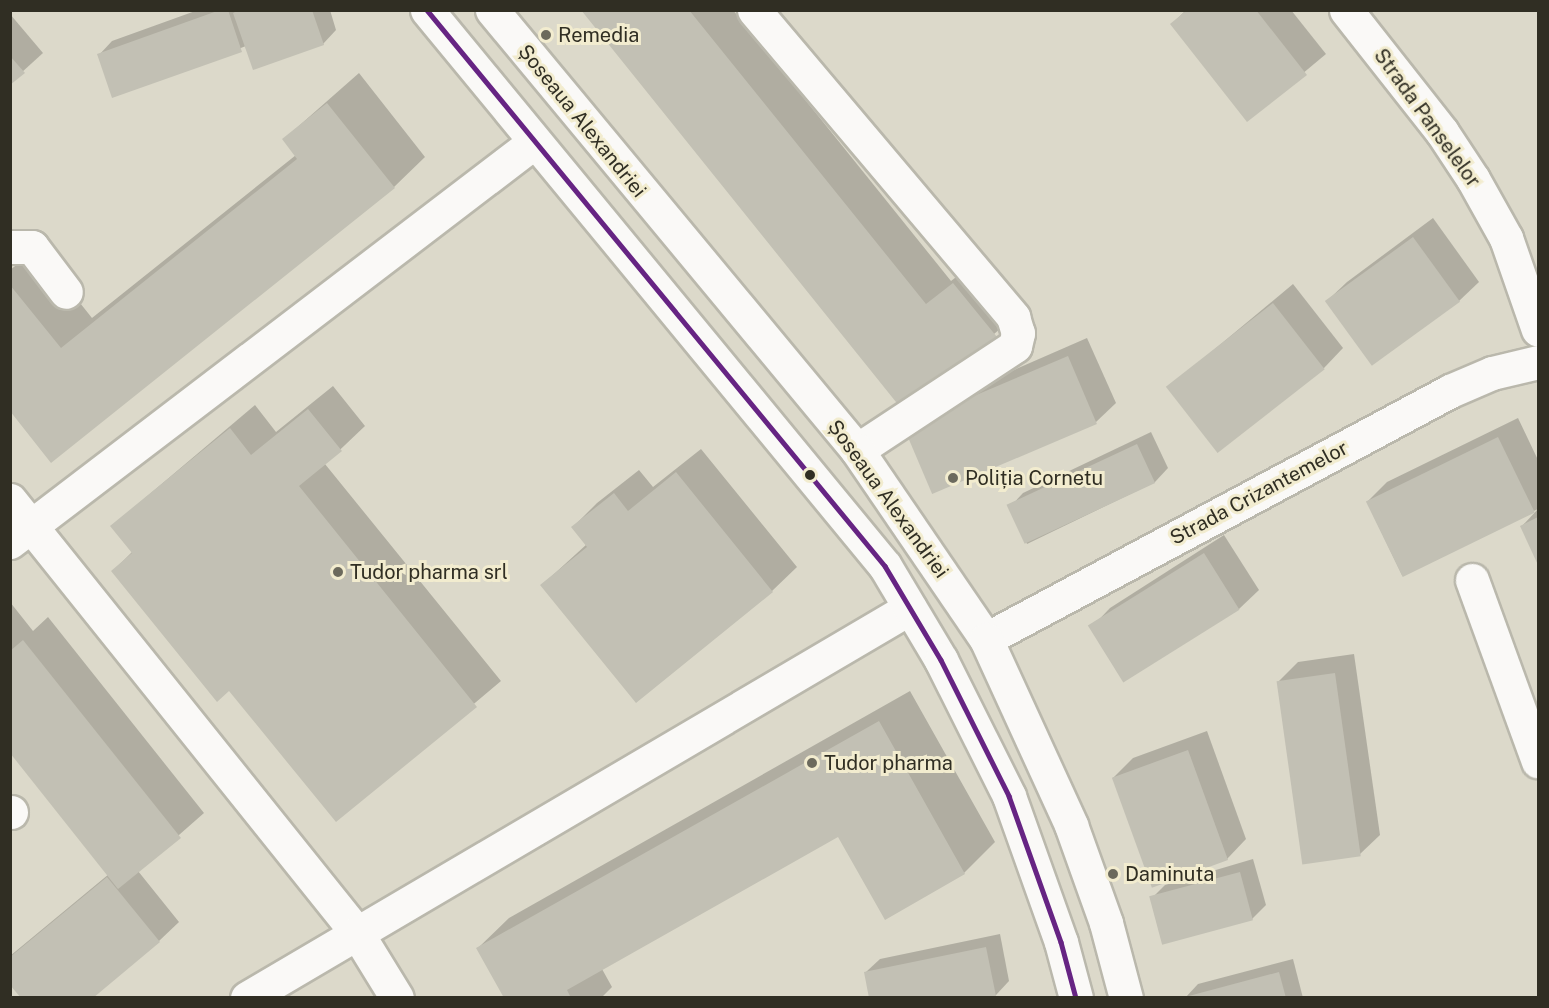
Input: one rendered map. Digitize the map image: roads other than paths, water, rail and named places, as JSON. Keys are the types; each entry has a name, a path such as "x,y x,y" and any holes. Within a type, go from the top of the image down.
{"main road":[{"path":"427,10 533,143 885,566 910,608 1009,796 1061,942 1076,998"},
{"name":"Șoseaua Alexandriei","path":"492,10 857,450 986,639 1071,825 1106,923 1126,998"},
{"path":"754,10 1013,317 1018,333 1015,346 857,450"},
{"name":"Strada Panselelor","path":"1346,10 1442,132 1473,179 1506,238 1539,330"},
{"path":"21,534 103,474 533,143"},
{"path":"10,248 32,247 66,292"},
{"name":"Strada Crizantemelor","path":"986,639 1450,391 1492,373 1539,362"},
{"path":"10,500 21,534 357,933 397,998"},
{"path":"1472,580 1528,701 1539,761"},
{"path":"248,998 910,608"}],"place":[{"name":"Remedia","path":"546,35"},
{"name":"Poliția Cornetu","path":"953,478"},
{"name":"Tudor pharma srl","path":"338,572"},
{"name":"Tudor pharma","path":"812,763"},
{"name":"Daminuta","path":"1113,874"}]}
